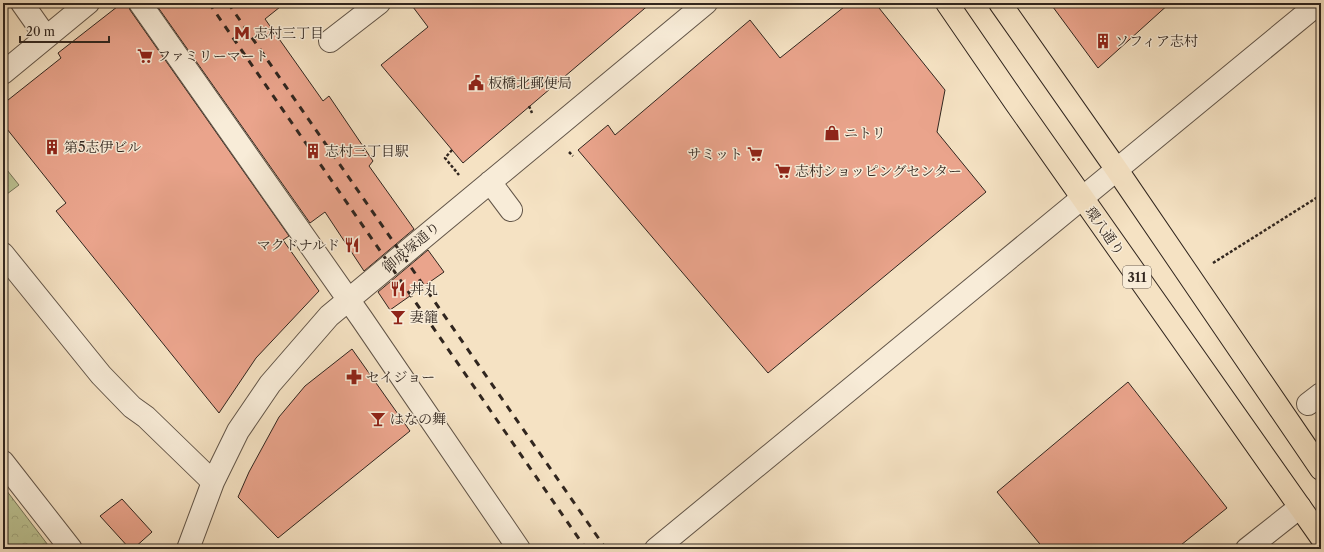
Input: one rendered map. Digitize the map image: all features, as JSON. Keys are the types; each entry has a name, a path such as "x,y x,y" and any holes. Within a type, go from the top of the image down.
{"main road":[{"name":"環八通り","path":"947,3 1082,198 1321,537"},
{"path":"1000,3 1117,170 1321,469"}],"street":[{"path":"22,3 46,37"},
{"path":"3,73 88,3"},
{"path":"140,3 348,300 519,549"},
{"path":"330,41 379,3"},
{"name":"御成塚通り","path":"188,549 213,482 238,431 270,384 329,316 706,3"},
{"path":"656,549 1319,3"},
{"path":"483,187 506,215"},
{"path":"3,254 101,375 132,407 146,417 213,482"},
{"path":"3,462 71,549"},
{"path":"1247,549 1300,506"}],"path":[{"path":"452,150 445,158 459,176"},
{"path":"1211,264 1321,194"}],"green space":[{"path":"3,165 19,185 3,197"},
{"path":"3,486 51,549 3,549"}],"building":[{"path":"122,3 128,3 130,10 289,236 283,240 319,291 256,358 219,413 56,211 66,203 3,124 3,104 61,58 58,53"},
{"name":"志村三丁目駅","path":"155,3 285,3 265,19 323,101 329,96 373,161 369,166 414,229 364,271 325,212 310,223"},
{"name":"板橋北郵便局","path":"410,3 651,3 463,163 381,65 428,27"},
{"name":"志村ショッピングセンター","path":"849,3 875,3 945,90 937,132 986,192 768,373 578,150 608,125 615,135 750,20 780,58"},
{"name":"ソフィア志村","path":"1050,3 1170,3 1098,68"},
{"path":"428,250 444,272 390,310 378,292"},
{"path":"352,349 410,431 278,538 238,497 249,472 279,417 305,386"},
{"path":"1128,382 1227,508 1176,549 1044,549 997,492"},
{"path":"122,499 152,532 133,549 130,549 100,516"}],"railway":[{"path":"209,3 586,549"},
{"path":"228,3 606,549"}],"place":[{"name":"志村三丁目","path":"242,33"},
{"name":"ソフィア志村","path":"1103,41"},
{"name":"ファミリーマート","path":"145,56"},
{"name":"板橋北郵便局","path":"476,83"},
{"name":"ニトリ","path":"832,133"},
{"name":"第5志伊ビル","path":"52,147"},
{"name":"志村三丁目駅","path":"313,151"},
{"name":"サミット","path":"755,154"},
{"name":"志村ショッピングセンター","path":"783,171"},
{"name":"マクドナルド","path":"352,245"},
{"name":"丼丸","path":"398,289"},
{"name":"妻籠","path":"398,317"},
{"name":"セイジョー","path":"354,377"},
{"name":"はなの舞","path":"378,419"}]}
